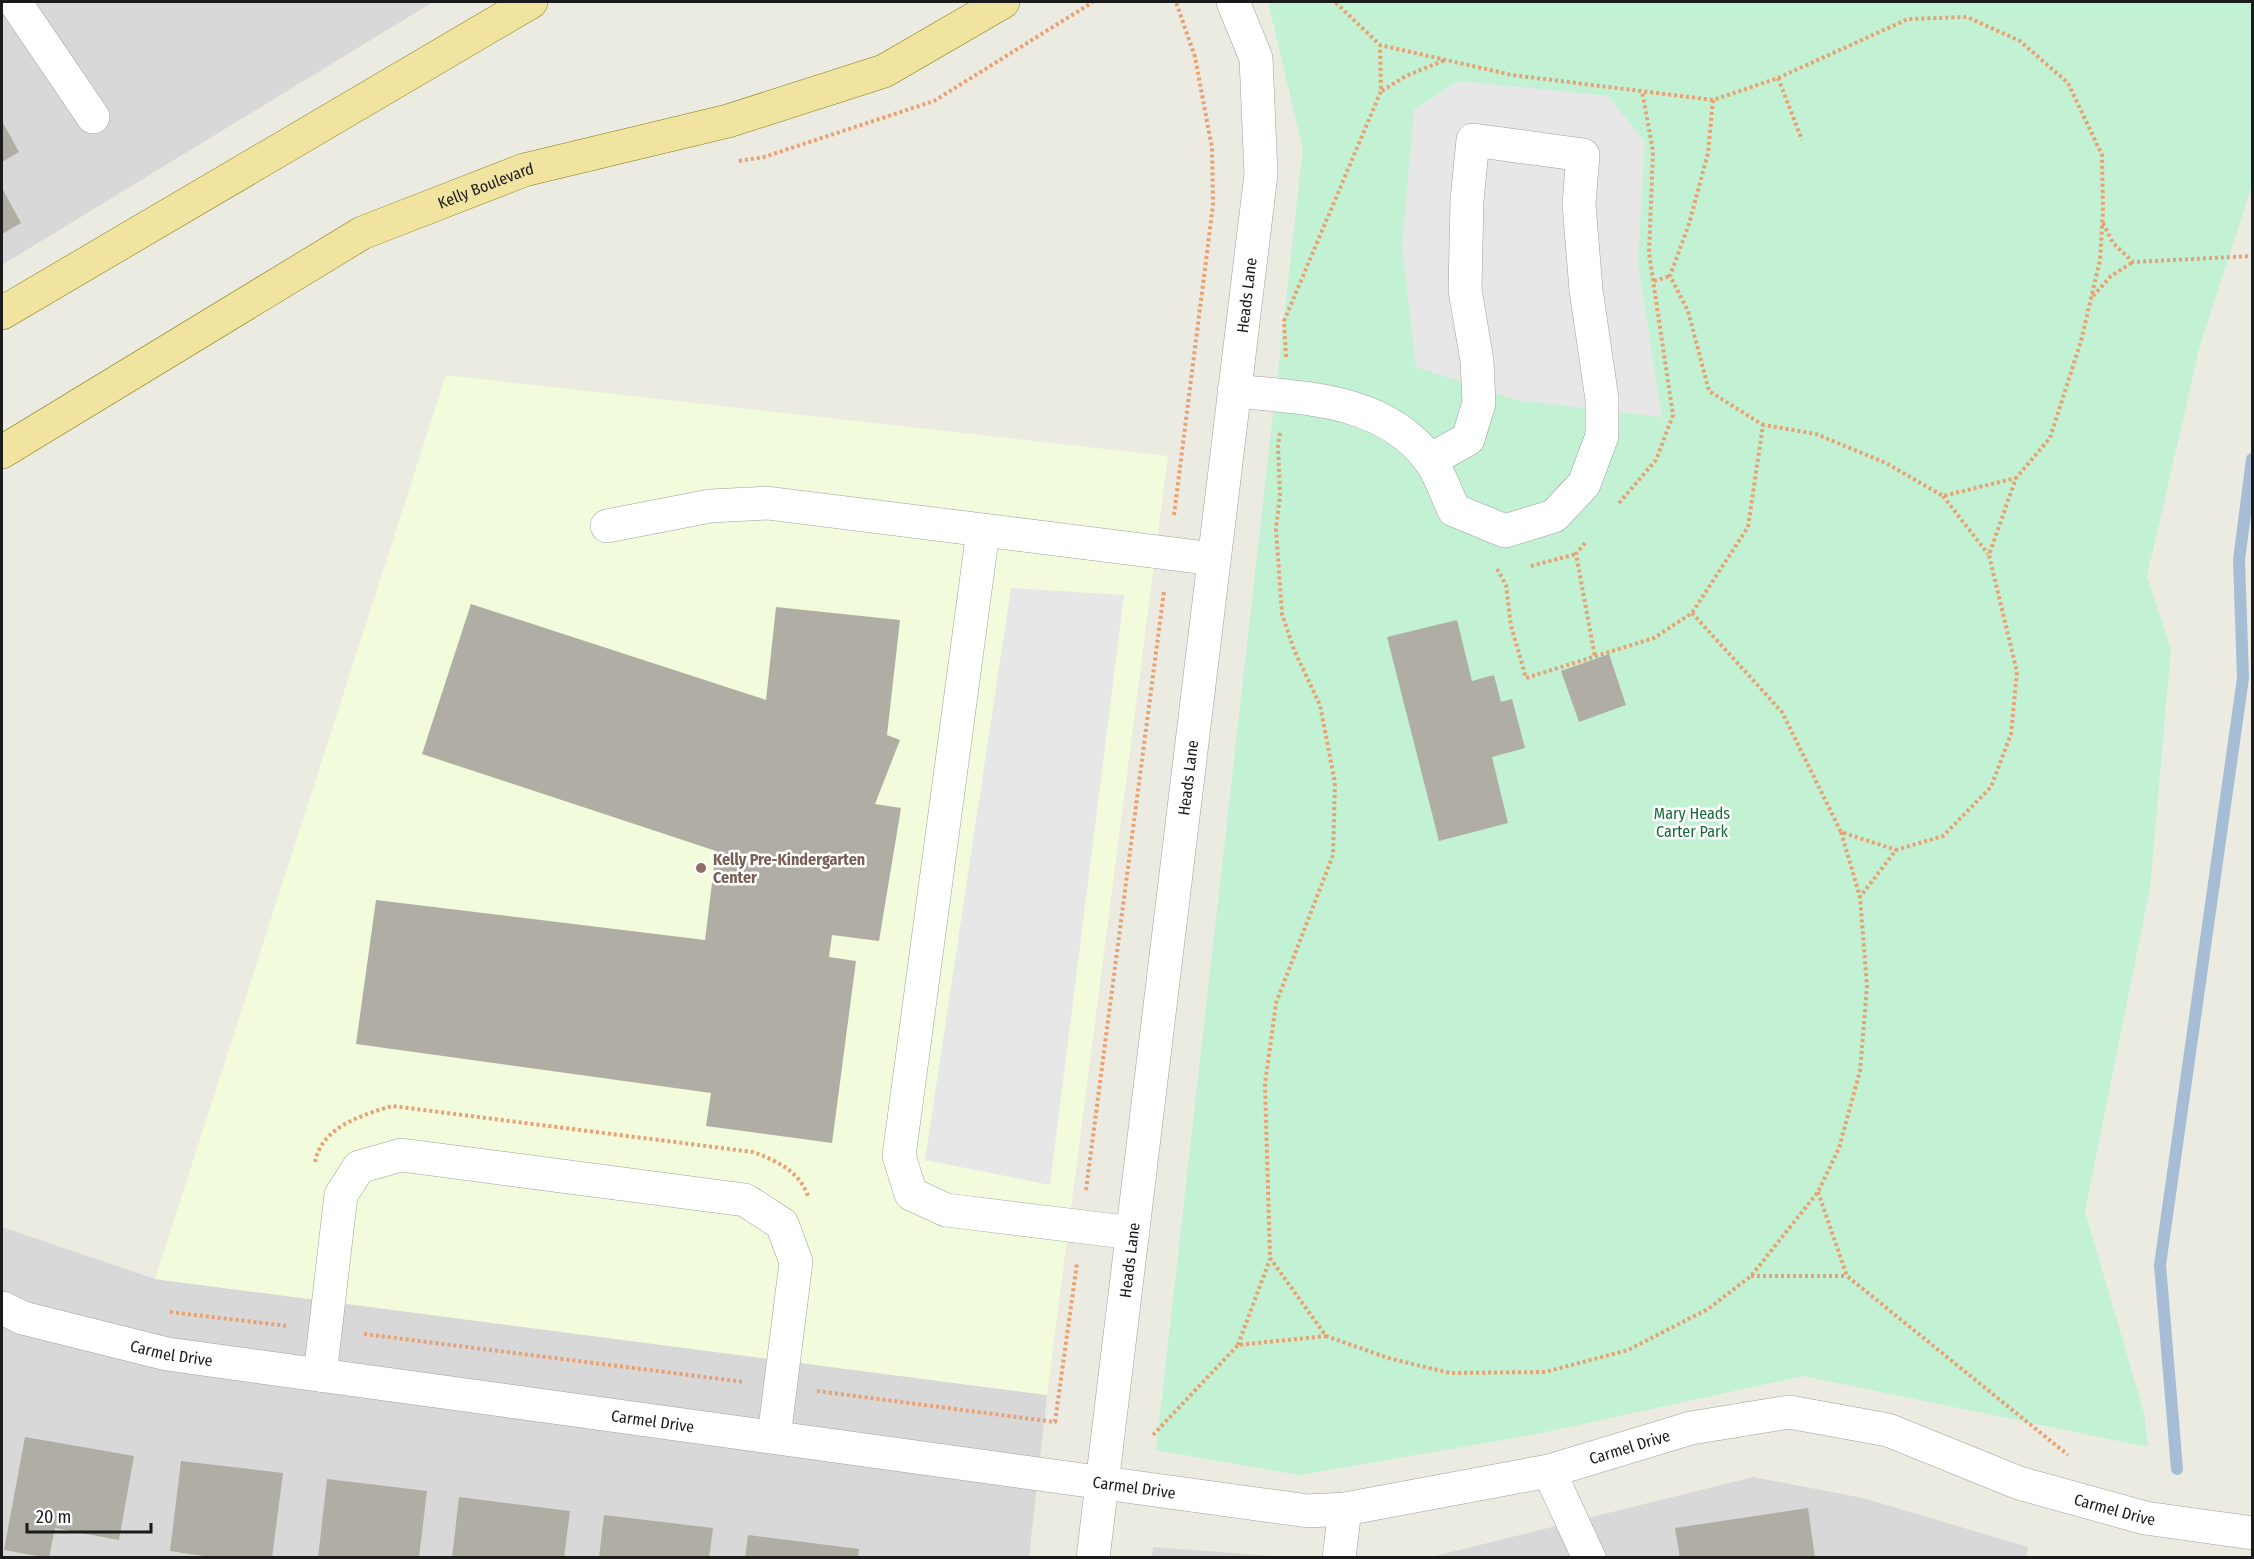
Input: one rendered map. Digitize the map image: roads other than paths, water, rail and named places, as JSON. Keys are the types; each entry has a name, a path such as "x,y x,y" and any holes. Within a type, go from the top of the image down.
{"main road":[{"path":"2,313 531,2"},
{"name":"Kelly Boulevard","path":"2,452 362,233 524,170 728,121 884,71 1003,2"}],"street":[{"path":"15,2 93,117"},
{"name":"Heads Lane","path":"1093,1557 1261,174 1256,58 1233,2"},
{"path":"1234,391 1288,396 1360,409 1400,430 1430,460 1454,510 1505,531 1554,516 1584,484 1602,436 1602,399 1586,290 1579,204 1583,155 1473,140 1467,200 1465,290 1477,361 1479,403 1468,439 1430,460"},
{"path":"607,526 710,506 767,503 1214,559"},
{"path":"983,531 899,1156 911,1194 946,1210 1133,1233"},
{"path":"320,1375 342,1195 359,1167 401,1155 745,1200 782,1224 796,1262 774,1437"},
{"name":"Carmel Drive","path":"2,1308 23,1318 166,1354 1308,1511 1345,1509 1550,1471 1691,1428 1789,1412 1888,1430 2019,1483 2145,1518 2253,1533"},
{"path":"1550,1471 1589,1557"},
{"path":"1339,1557 1345,1509"}],"waterway":[{"path":"2177,1469 2160,1265 2243,678 2239,560 2252,459"}],"place":[{"name":"Kelly Pre-Kindergarten Center","path":"701,868"}],"park label":[{"name":"Mary Heads Carter Park","path":"1692,822"}]}
